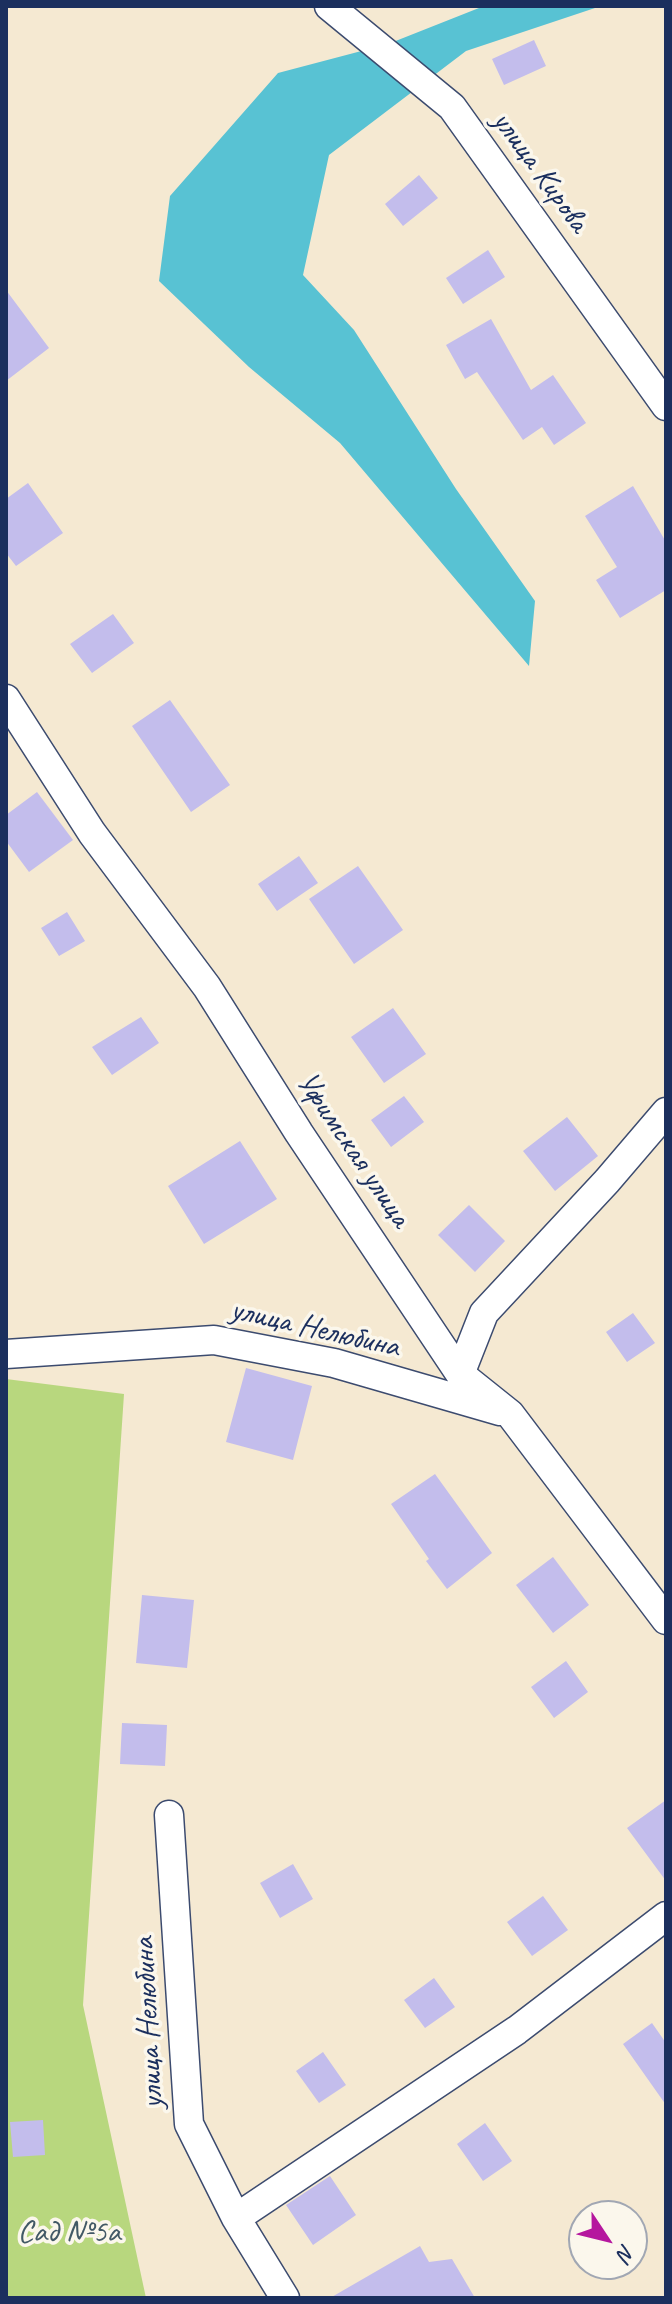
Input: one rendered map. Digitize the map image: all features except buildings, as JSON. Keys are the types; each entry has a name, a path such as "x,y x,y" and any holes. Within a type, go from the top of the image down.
{"street":[{"name":"улица Кирова","path":"330,8 452,107 666,406"},
{"name":"Уфимская улица","path":"6,699 92,833 207,987 299,1133 460,1374 510,1414 666,1620"},
{"path":"460,1374 484,1313 607,1181 666,1112"},
{"name":"улица Нелюбина","path":"6,1354 214,1340 334,1363 510,1414"},
{"name":"улица Нелюбина","path":"169,1815 189,2124 236,2218 285,2298"},
{"path":"236,2218 517,2030 666,1916"}],"green space":[{"name":"Сад №5а","path":"6,1379 124,1394 83,2005 146,2298 6,2298"}],"water":[{"path":"484,6 601,6 466,51 329,155 303,275 354,330 456,489 535,601 529,666 340,443 249,367 159,281 170,196 278,73 388,44"}]}
